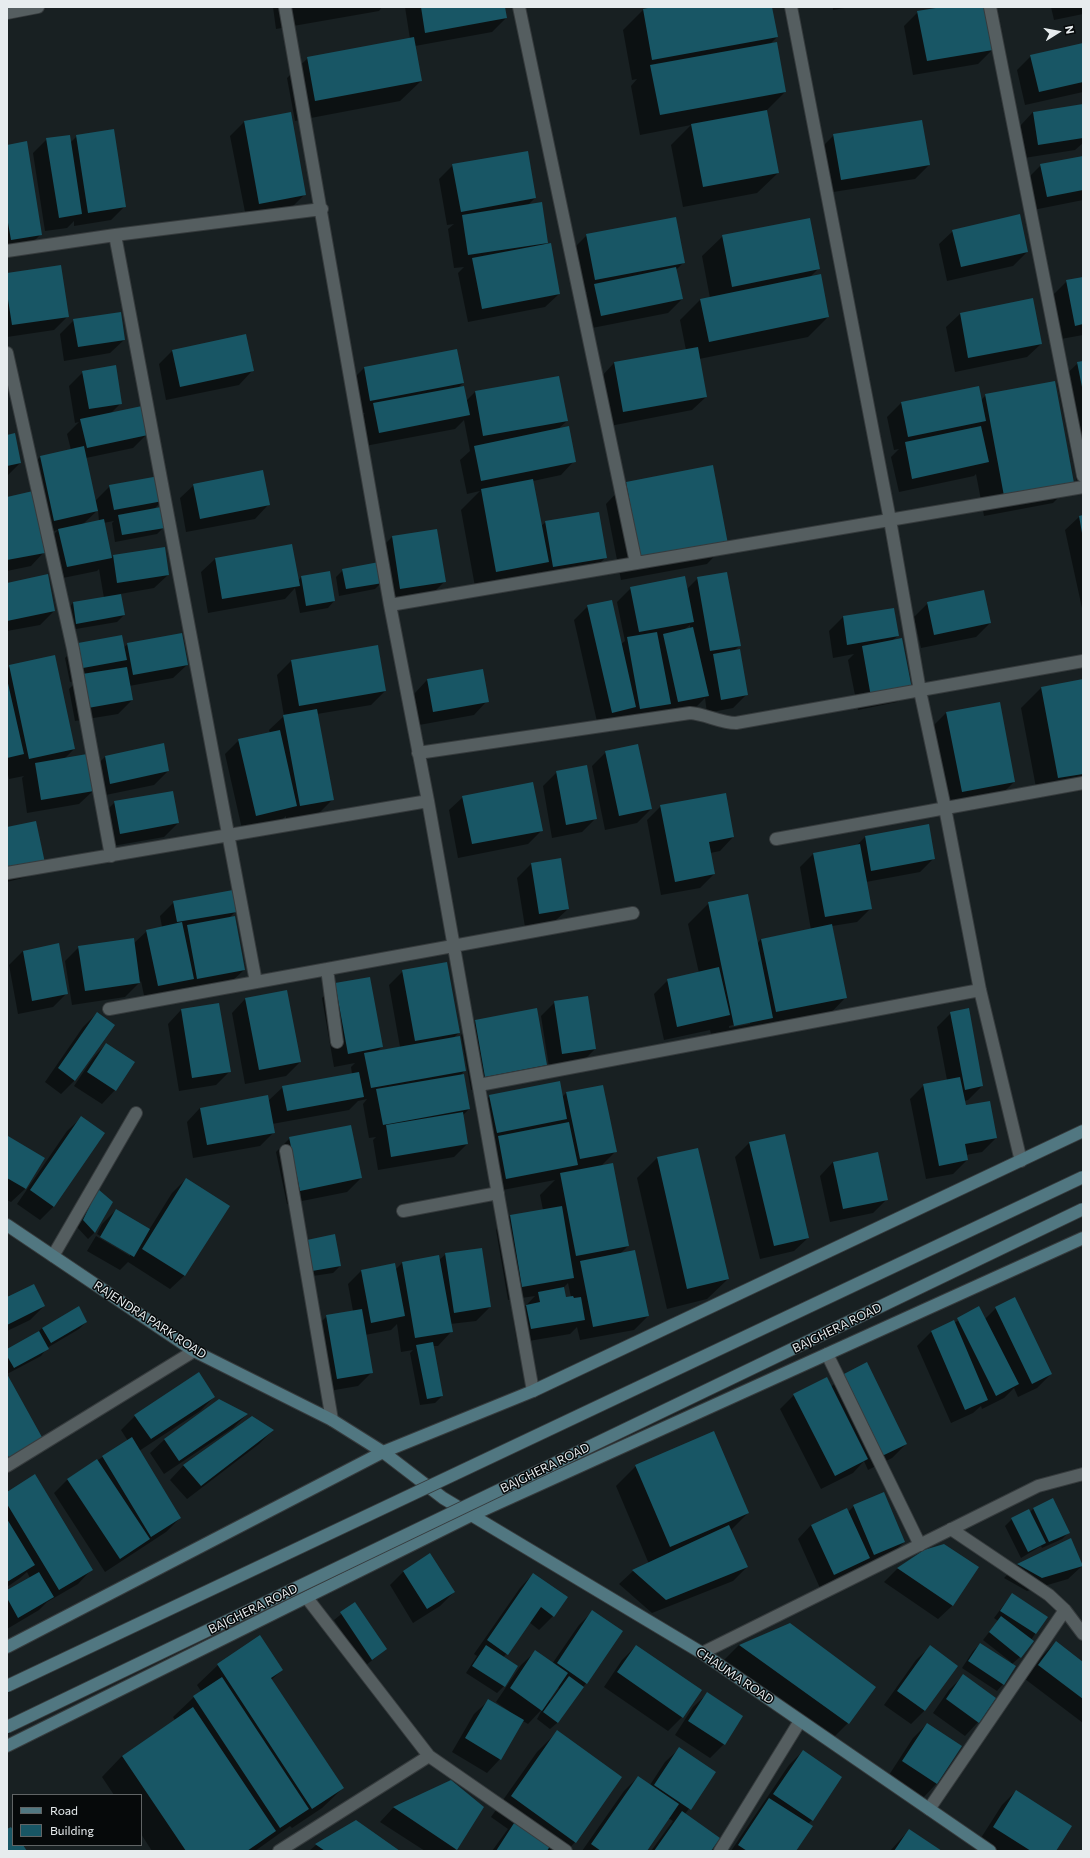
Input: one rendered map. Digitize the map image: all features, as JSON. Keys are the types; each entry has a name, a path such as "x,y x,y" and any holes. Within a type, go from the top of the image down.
{"street":[{"path":"7,13 38,7"},
{"path":"286,7 390,605 428,802 534,1391"},
{"path":"519,7 636,563"},
{"path":"791,7 890,520 920,691 945,808 980,990 1021,1161"},
{"path":"990,7 1083,476"},
{"path":"7,252 115,235 322,209"},
{"path":"115,235 256,982"},
{"path":"7,353 73,649 111,856"},
{"path":"390,605 1083,487"},
{"path":"418,753 690,713 698,713 723,722 736,723 920,691 1083,660"},
{"path":"776,839 1083,783"},
{"path":"7,873 428,802"},
{"path":"109,1009 634,913"},
{"path":"327,969 337,1042"},
{"path":"479,1085 980,990"},
{"path":"53,1256 136,1113"},
{"path":"7,1647 382,1452 534,1391 1083,1131"},
{"path":"286,1151 332,1420"},
{"path":"7,1686 1083,1178"},
{"path":"403,1210 498,1193"},
{"name":"BAJGHERA ROAD","path":"7,1728 1083,1209"},
{"name":"RAJENDRA PARK ROAD","path":"7,1225 194,1351 332,1420 382,1452"},
{"path":"7,1746 308,1598 472,1515 1083,1238"},
{"path":"7,1466 194,1351"},
{"path":"827,1354 920,1545"},
{"name":"CHAUMA ROAD","path":"382,1452 443,1498 702,1653 990,1851"},
{"path":"702,1653 1038,1486 1083,1474"},
{"path":"951,1529 1049,1595 1065,1610 1083,1634"},
{"path":"308,1598 429,1756 566,1851"},
{"path":"929,1809 1065,1610"},
{"path":"720,1851 800,1721"},
{"path":"279,1851 429,1756"}],"building":[{"path":"421,7 505,7 507,18 425,33"},
{"path":"653,7 772,7 778,37 652,60 643,9"},
{"path":"942,7 985,7 993,50 927,61 917,11"},
{"path":"414,37 422,81 315,101 307,57"},
{"path":"777,42 786,92 660,115 650,65"},
{"path":"1083,43 1083,82 1039,92 1030,55"},
{"path":"1083,104 1083,138 1038,145 1033,112"},
{"path":"767,110 779,173 703,187 691,124"},
{"path":"291,112 306,195 259,204 244,121"},
{"path":"922,120 930,165 841,180 833,134"},
{"path":"114,129 126,207 88,213 76,135"},
{"path":"70,135 82,214 59,218 46,138"},
{"path":"27,141 42,235 11,240 7,217 7,145"},
{"path":"528,151 536,198 461,212 452,164"},
{"path":"1083,156 1083,190 1047,197 1040,164"},
{"path":"542,202 548,243 468,255 462,215"},
{"path":"1020,214 1028,252 961,267 952,230"},
{"path":"676,217 685,263 595,280 586,234"},
{"path":"810,218 820,269 732,287 722,235"},
{"path":"551,243 560,294 482,309 472,258"},
{"path":"61,265 69,317 12,325 7,293 7,273"},
{"path":"676,267 683,299 601,316 594,284"},
{"path":"821,274 829,317 709,342 700,299"},
{"path":"1083,277 1083,324 1075,326 1066,280"},
{"path":"1033,298 1042,344 968,358 960,313"},
{"path":"121,312 125,340 78,347 73,319"},
{"path":"246,334 254,371 180,387 172,350"},
{"path":"698,347 707,397 623,412 614,362"},
{"path":"457,349 464,383 370,401 364,367"},
{"path":"1083,361 1083,387 1082,387 1077,362"},
{"path":"116,365 122,404 89,409 82,371"},
{"path":"559,376 568,421 483,436 475,391"},
{"path":"1055,381 1074,483 1004,496 985,394"},
{"path":"464,386 470,415 379,433 373,403"},
{"path":"979,386 986,421 908,437 901,402"},
{"path":"142,406 148,435 87,448 80,419"},
{"path":"569,426 576,462 481,481 474,446"},
{"path":"981,426 989,462 912,479 905,442"},
{"path":"15,433 21,463 7,466 7,435"},
{"path":"84,446 98,511 54,521 40,456"},
{"path":"713,465 728,544 641,561 626,482"},
{"path":"263,470 270,505 200,519 193,484"},
{"path":"159,476 163,501 114,510 109,485"},
{"path":"533,479 549,562 496,572 481,489"},
{"path":"33,491 45,553 7,560 7,497"},
{"path":"161,507 165,528 122,535 118,515"},
{"path":"599,512 607,558 553,567 545,521"},
{"path":"1083,515 1083,533 1082,533 1079,516"},
{"path":"104,519 112,558 67,567 58,529"},
{"path":"437,529 446,582 400,589 392,536"},
{"path":"292,544 300,586 222,599 215,558"},
{"path":"165,547 169,575 117,583 113,555"},
{"path":"379,562 383,583 346,589 342,569"},
{"path":"330,571 335,601 306,606 301,576"},
{"path":"727,572 741,646 710,651 697,577"},
{"path":"48,574 55,611 7,621 7,583"},
{"path":"685,576 694,622 639,632 630,587"},
{"path":"984,590 991,623 934,635 927,602"},
{"path":"121,594 125,615 76,624 73,602"},
{"path":"612,600 636,707 612,713 587,605"},
{"path":"894,608 899,636 847,645 843,616"},
{"path":"693,627 709,696 678,702 663,634"},
{"path":"657,632 671,704 640,709 627,637"},
{"path":"182,633 188,665 133,675 127,643"},
{"path":"122,635 127,660 83,668 78,643"},
{"path":"902,638 912,689 871,697 862,646"},
{"path":"378,645 386,691 299,706 291,660"},
{"path":"740,649 748,695 721,700 713,654"},
{"path":"55,655 75,749 29,759 9,665"},
{"path":"127,667 133,700 88,708 82,674"},
{"path":"483,669 489,702 433,712 427,679"},
{"path":"7,679 24,754 7,758"},
{"path":"1083,679 1083,774 1058,778 1041,687"},
{"path":"1000,702 1015,782 962,792 946,712"},
{"path":"317,709 334,800 300,806 283,715"},
{"path":"280,730 297,806 256,816 238,739"},
{"path":"164,743 169,771 110,784 105,756"},
{"path":"638,744 652,809 619,816 605,751"},
{"path":"87,754 94,791 41,800 35,763"},
{"path":"587,765 597,819 566,825 556,771"},
{"path":"533,782 543,831 472,844 462,796"},
{"path":"173,791 179,823 120,834 114,801"},
{"path":"726,793 734,837 709,842 715,874 675,882 660,805"},
{"path":"36,821 45,863 7,871 7,827"},
{"path":"929,824 935,859 871,871 865,836"},
{"path":"860,844 872,909 825,917 813,853"},
{"path":"561,858 569,909 539,914 531,863"},
{"path":"233,890 237,912 177,922 173,901"},
{"path":"748,894 773,1018 734,1026 708,902"},
{"path":"235,916 245,970 197,979 187,925"},
{"path":"182,922 194,979 158,986 146,930"},
{"path":"832,924 847,998 776,1012 761,939"},
{"path":"134,938 140,983 85,991 78,946"},
{"path":"59,943 68,994 32,1001 23,951"},
{"path":"447,962 460,1033 415,1041 402,970"},
{"path":"719,967 730,1015 677,1027 667,979"},
{"path":"370,977 383,1047 348,1054 335,983"},
{"path":"287,990 301,1062 259,1070 245,998"},
{"path":"588,996 596,1049 562,1054 554,1001"},
{"path":"219,1003 231,1072 192,1078 181,1009"},
{"path":"537,1008 547,1065 485,1077 475,1020"},
{"path":"969,1008 983,1086 965,1090 950,1012"},
{"path":"97,1012 115,1025 75,1081 58,1068"},
{"path":"460,1036 466,1071 371,1088 364,1053"},
{"path":"106,1043 135,1062 116,1091 87,1072"},
{"path":"359,1072 364,1097 287,1111 282,1086"},
{"path":"464,1074 470,1109 383,1125 376,1089"},
{"path":"960,1077 966,1105 990,1101 997,1138 965,1144 968,1160 939,1166 923,1084"},
{"path":"560,1081 567,1119 497,1133 489,1095"},
{"path":"603,1085 617,1152 580,1159 566,1092"},
{"path":"268,1095 275,1133 207,1145 200,1108"},
{"path":"463,1112 468,1144 391,1157 386,1125"},
{"path":"81,1116 105,1133 54,1207 30,1190"},
{"path":"569,1122 578,1165 506,1179 498,1136"},
{"path":"351,1125 362,1178 300,1191 289,1137"},
{"path":"785,1134 809,1238 774,1246 749,1142"},
{"path":"8,1136 45,1158 26,1189 7,1178"},
{"path":"698,1148 729,1279 687,1289 657,1157"},
{"path":"878,1152 888,1200 843,1209 833,1162"},
{"path":"613,1163 629,1246 576,1256 560,1173"},
{"path":"186,1178 230,1206 185,1276 142,1249"},
{"path":"98,1189 113,1202 95,1233 83,1220"},
{"path":"562,1206 574,1278 522,1287 510,1215"},
{"path":"116,1209 150,1229 134,1257 100,1237"},
{"path":"335,1234 341,1266 312,1271 307,1240"},
{"path":"482,1248 491,1307 454,1313 445,1253"},
{"path":"635,1250 649,1316 593,1327 580,1261"},
{"path":"439,1255 453,1332 415,1338 402,1262"},
{"path":"395,1263 405,1316 371,1323 361,1270"},
{"path":"34,1284 45,1306 7,1325 7,1297"},
{"path":"564,1287 566,1297 581,1297 585,1320 531,1329 526,1305 540,1302 538,1292"},
{"path":"1015,1297 1052,1374 1032,1384 995,1307"},
{"path":"79,1306 87,1322 51,1343 42,1328"},
{"path":"979,1306 1019,1384 996,1396 957,1318"},
{"path":"362,1309 373,1373 337,1379 326,1315"},
{"path":"954,1320 988,1400 965,1410 931,1331"},
{"path":"39,1331 49,1349 14,1368 7,1356 7,1349"},
{"path":"433,1342 443,1396 427,1399 416,1345"},
{"path":"867,1362 907,1444 882,1456 842,1375"},
{"path":"199,1372 215,1397 151,1439 134,1415"},
{"path":"7,1374 43,1439 9,1458 7,1453"},
{"path":"827,1377 868,1459 835,1476 793,1394"},
{"path":"219,1399 248,1414 179,1461 164,1439"},
{"path":"252,1416 274,1430 201,1486 183,1465"},
{"path":"714,1431 749,1513 670,1547 635,1465"},
{"path":"132,1437 181,1518 151,1537 102,1456"},
{"path":"97,1459 150,1539 120,1559 67,1479"},
{"path":"35,1474 93,1570 59,1590 7,1504 7,1492"},
{"path":"884,1492 905,1542 874,1555 853,1505"},
{"path":"1053,1498 1070,1533 1049,1542 1033,1508"},
{"path":"847,1508 870,1558 834,1575 811,1525"},
{"path":"1029,1509 1046,1543 1028,1552 1011,1518"},
{"path":"7,1519 35,1565 7,1582"},
{"path":"729,1525 748,1567 666,1600 632,1570"},
{"path":"1071,1538 1083,1566 1042,1578 1017,1564"},
{"path":"944,1544 979,1567 953,1606 897,1568 924,1550"},
{"path":"430,1553 455,1592 427,1609 403,1571"},
{"path":"39,1572 54,1597 18,1618 7,1598 7,1590"},
{"path":"533,1573 568,1597 554,1617 541,1607 508,1655 487,1640"},
{"path":"1012,1593 1048,1617 1036,1634 1000,1611"},
{"path":"355,1602 387,1649 372,1660 340,1612"},
{"path":"592,1610 623,1631 587,1684 557,1663"},
{"path":"1001,1616 1034,1641 1021,1658 989,1632"},
{"path":"790,1623 876,1687 849,1724 739,1645"},
{"path":"260,1635 283,1670 271,1678 344,1788 312,1809 217,1664"},
{"path":"1056,1641 1083,1662 1083,1699 1038,1665"},
{"path":"980,1643 1016,1666 1004,1685 968,1661"},
{"path":"486,1645 518,1666 505,1687 472,1666"},
{"path":"636,1645 702,1690 683,1718 617,1672"},
{"path":"930,1645 958,1666 925,1711 897,1691"},
{"path":"535,1650 568,1673 542,1711 510,1688"},
{"path":"963,1674 996,1698 979,1723 946,1699"},
{"path":"569,1676 584,1687 558,1723 543,1712"},
{"path":"222,1677 309,1809 280,1828 193,1696"},
{"path":"707,1692 743,1716 725,1745 688,1721"},
{"path":"488,1699 524,1720 501,1760 465,1738"},
{"path":"193,1707 276,1831 247,1851 186,1851 122,1756"},
{"path":"927,1723 962,1746 937,1784 902,1761"},
{"path":"557,1730 622,1777 576,1843 511,1796"},
{"path":"679,1747 716,1772 691,1810 654,1785"},
{"path":"803,1750 842,1777 813,1821 773,1794"},
{"path":"638,1776 679,1804 647,1851 601,1851 591,1844"},
{"path":"451,1780 484,1807 457,1850 393,1807"},
{"path":"1016,1790 1072,1826 1056,1851 1031,1851 993,1827"},
{"path":"769,1798 813,1826 796,1851 747,1851 738,1845"},
{"path":"682,1811 720,1838 711,1851 654,1851"},
{"path":"356,1820 400,1851 325,1851 315,1844"},
{"path":"516,1820 552,1843 547,1851 496,1851"},
{"path":"11,1827 12,1828 12,1846 24,1846 27,1851 7,1851 7,1829"},
{"path":"909,1829 942,1851 894,1851"}]}
